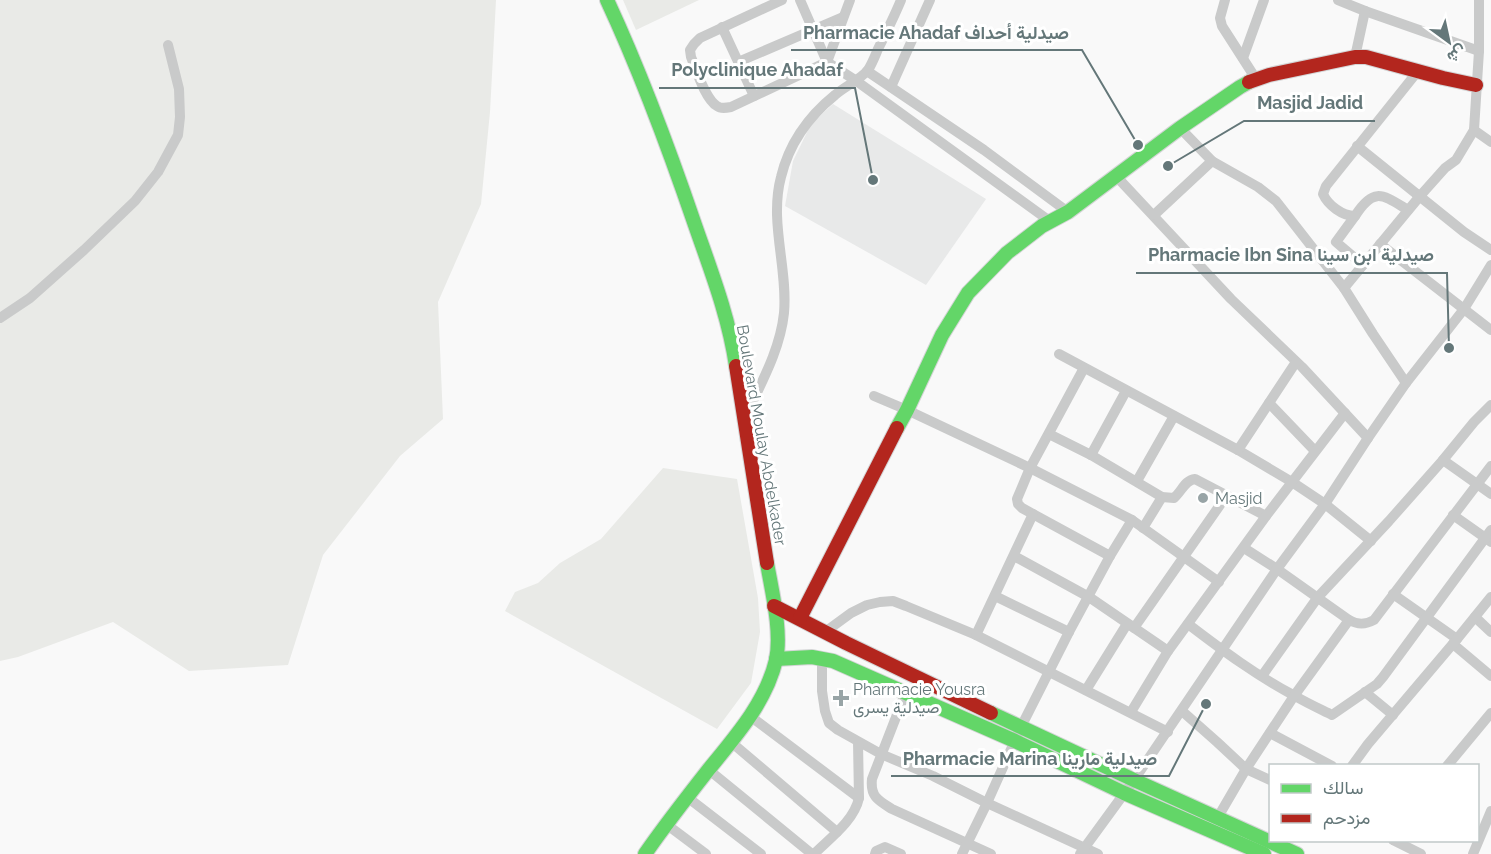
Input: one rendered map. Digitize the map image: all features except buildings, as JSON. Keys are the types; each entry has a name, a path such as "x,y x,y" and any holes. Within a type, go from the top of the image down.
{"street":[{"name":"Boulevard Moulay Abdelkader","path":"607,0 671,155 720,296 735,357 778,639 776,659 766,689 731,742 666,824 652,852"},
{"path":"782,0 700,38 690,50 709,97 715,105 721,108 732,107 827,62 850,0"},
{"path":"800,0 827,62 1051,222"},
{"path":"891,87 930,0"},
{"path":"1225,0 1220,18 1222,26 1256,79"},
{"path":"1243,58 1264,0"},
{"path":"1338,0 1479,51"},
{"path":"1344,288 1420,196 1445,168 1456,160 1474,130 1479,51 1479,0"},
{"path":"1483,0 1491,4"},
{"path":"744,420 780,339 784,311 776,206 781,177 790,150 799,133 816,111 867,71 897,2"},
{"path":"1355,57 1365,11"},
{"path":"738,62 843,17"},
{"path":"722,27 754,96"},
{"path":"0,318 30,298 84,250 135,201 158,172 178,135 180,117 179,89 168,45"},
{"path":"800,618 907,410 942,335 968,293 1007,253 1042,226 1068,212 1180,128 1240,87 1256,79 1355,57 1366,57 1476,85"},
{"path":"867,71 984,150 1068,212"},
{"path":"1355,216 1342,213 1324,198 1323,189 1418,71"},
{"path":"1180,128 1212,161 1258,187 1275,201 1344,288 1406,383"},
{"path":"1474,130 1491,141"},
{"path":"1357,146 1464,232 1491,250"},
{"path":"1154,215 1212,161"},
{"path":"1116,176 1231,299 1296,362 1368,438"},
{"path":"1363,265 1336,242 1355,216 1369,200 1382,195 1408,210"},
{"path":"1380,244 1491,330"},
{"path":"1082,851 1182,711 1406,383 1464,309 1491,265"},
{"path":"1059,354 1238,450 1292,482 1371,541"},
{"path":"1238,450 1296,362"},
{"path":"1084,368 1030,468 1017,499 1022,508 1110,556"},
{"path":"1091,455 1126,391"},
{"path":"874,396 1030,468 1132,520 1219,582"},
{"path":"1269,403 1315,451"},
{"path":"1262,676 1318,597 1371,541 1491,405"},
{"path":"1131,712 1168,651 1266,516 1345,413"},
{"path":"1137,481 1173,416"},
{"path":"1049,434 1162,496 1174,498 1186,483 1195,479 1266,516"},
{"path":"1443,460 1491,494"},
{"path":"1244,548 1318,597 1348,620 1359,624 1368,623 1374,620 1491,465"},
{"path":"1086,690 1227,495"},
{"path":"1143,528 1162,496"},
{"path":"976,635 1033,514"},
{"path":"1188,624 1262,676 1294,696 1332,715 1377,684 1489,537 1453,515"},
{"path":"962,854 1021,727 1069,632 1132,520"},
{"path":"1014,556 1089,597 1168,651"},
{"path":"1393,594 1426,617 1491,676"},
{"path":"995,596 1069,632"},
{"path":"1353,764 1491,597"},
{"path":"825,632 851,613 867,605 893,601 976,635 1167,732"},
{"path":"774,606 1021,727 1269,841"},
{"path":"1475,617 1491,632"},
{"path":"1218,817 1246,769 1294,696 1348,620"},
{"path":"776,659 810,656 833,661 1262,854"},
{"path":"822,658 822,691 825,711 829,723 838,730 881,754 933,776 1082,851 1098,854"},
{"path":"1365,692 1393,715"},
{"path":"905,694 872,779 873,794 892,809 991,854"},
{"path":"1182,711 1246,769 1269,780"},
{"path":"750,716 859,798"},
{"path":"1448,764 1490,716"},
{"path":"1270,733 1330,764"},
{"path":"709,770 813,854 837,832 858,805 858,741"},
{"path":"731,742 837,832"},
{"path":"687,797 761,854"},
{"path":"1479,840 1491,811"},
{"path":"666,824 706,854"},
{"path":"1272,842 1298,854"},
{"path":"1400,845 1421,854"},
{"path":"874,854 885,847 902,854"}],"shaded area":[{"path":"0,0 496,0 490,112 481,204 438,302 443,419 400,456 323,555 288,665 189,671 113,622 18,657 0,661"},
{"path":"623,0 699,0 636,30"},
{"path":"833,104 986,199 926,285 785,206 793,161 811,124"},
{"path":"663,468 737,479 758,598 760,632 751,683 717,729 505,611 515,592 538,583 560,563 601,539"}],"traffic: fast":[{"path":"607,0 665,140 724,312 736,366"},
{"path":"897,428 942,335 968,293 1007,253 1042,226 1068,212 1180,128 1249,82"},
{"path":"645,854 749,718 765,690 778,649 776,612 767,563"},
{"path":"776,659 812,657 833,661 1264,854"},
{"path":"991,713 1269,841"},
{"path":"1271,842 1297,854"}],"traffic: jam":[{"path":"1249,82 1269,75 1355,57 1366,57 1476,85"},
{"path":"736,366 767,563"},
{"path":"800,618 897,428"},
{"path":"774,606 991,713"}],"place":[{"name":"Pharmacie Ahadaf صيدلية أحداف","path":"1138,145"},
{"name":"Masjid Jadid","path":"1168,166"},
{"name":"Polyclinique Ahadaf","path":"873,180"},
{"name":"Pharmacie Ibn Sina صيدلية ابن سينا","path":"1449,348"},
{"name":"Masjid","path":"1203,498"},
{"name":"Pharmacie Yousra صيدلية يسرى","path":"841,698"},
{"name":"Pharmacie Marina صيدلية مارينا","path":"1206,704"}]}
